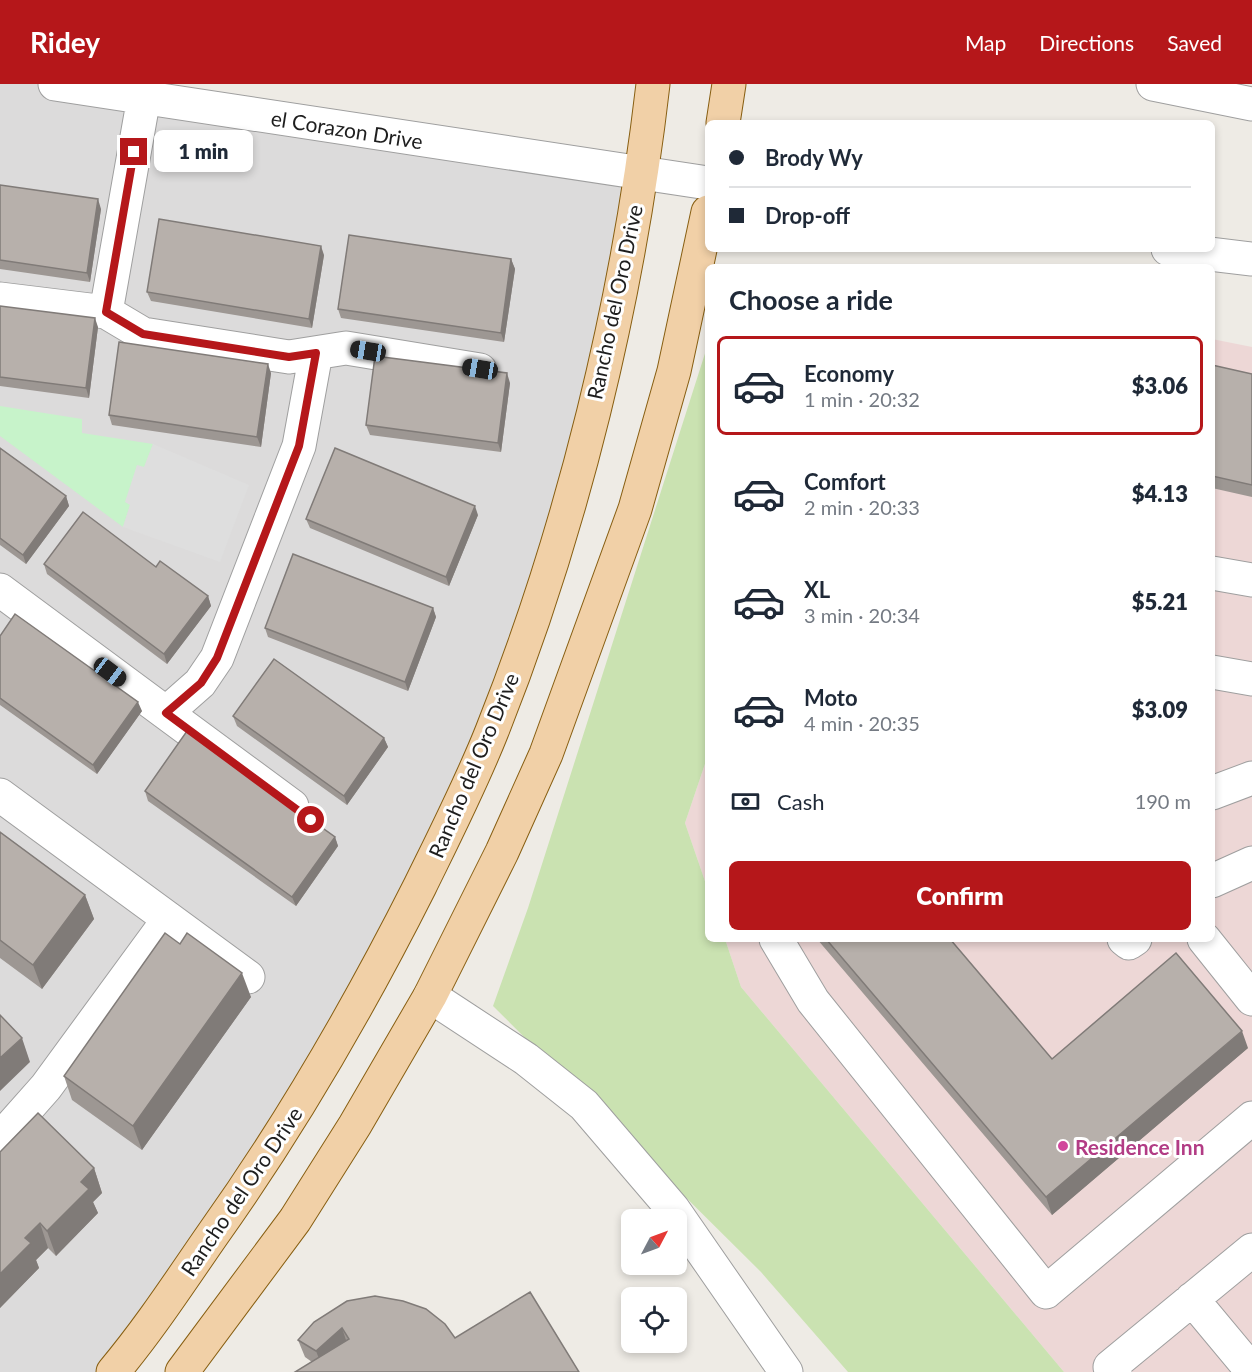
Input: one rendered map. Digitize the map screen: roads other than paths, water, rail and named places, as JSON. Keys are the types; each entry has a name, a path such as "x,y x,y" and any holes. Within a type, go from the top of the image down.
{"main road":[{"name":"Rancho del Oro Drive","path":"113,1372 246,1187 306,1095 378,968 449,827 492,732 537,606 577,469 608,344 653,84"},
{"path":"723,120 729,84"},
{"path":"182,1372 295,1220 355,1125 429,996 501,852 546,754 635,509 674,371 705,226"}],"street":[{"name":"el Corazon Drive","path":"55,84 705,183"},
{"path":"1153,84 1252,104"},
{"path":"106,312 144,97"},
{"path":"1193,252 1252,259"},
{"path":"0,298 106,312 143,334 289,357 346,348 480,369"},
{"path":"166,713 201,683 217,658 299,446 316,353"},
{"path":"1215,574 1252,580"},
{"path":"0,590 320,826"},
{"path":"1215,673 1252,679"},
{"path":"1215,792 1252,778"},
{"path":"0,795 249,977"},
{"path":"1215,880 1252,864"},
{"path":"0,1139 46,1087 168,919"},
{"path":"778,942 813,1001 1046,1292 1252,1118"},
{"path":"1206,942 1252,999"},
{"path":"429,996 526,1059 584,1105 673,1209 786,1372"},
{"path":"1114,1372 1110,1367 1252,1250"},
{"path":"1192,1299 1252,1371"}],"place":[{"name":"Residence Inn","path":"1063,1146"}]}
